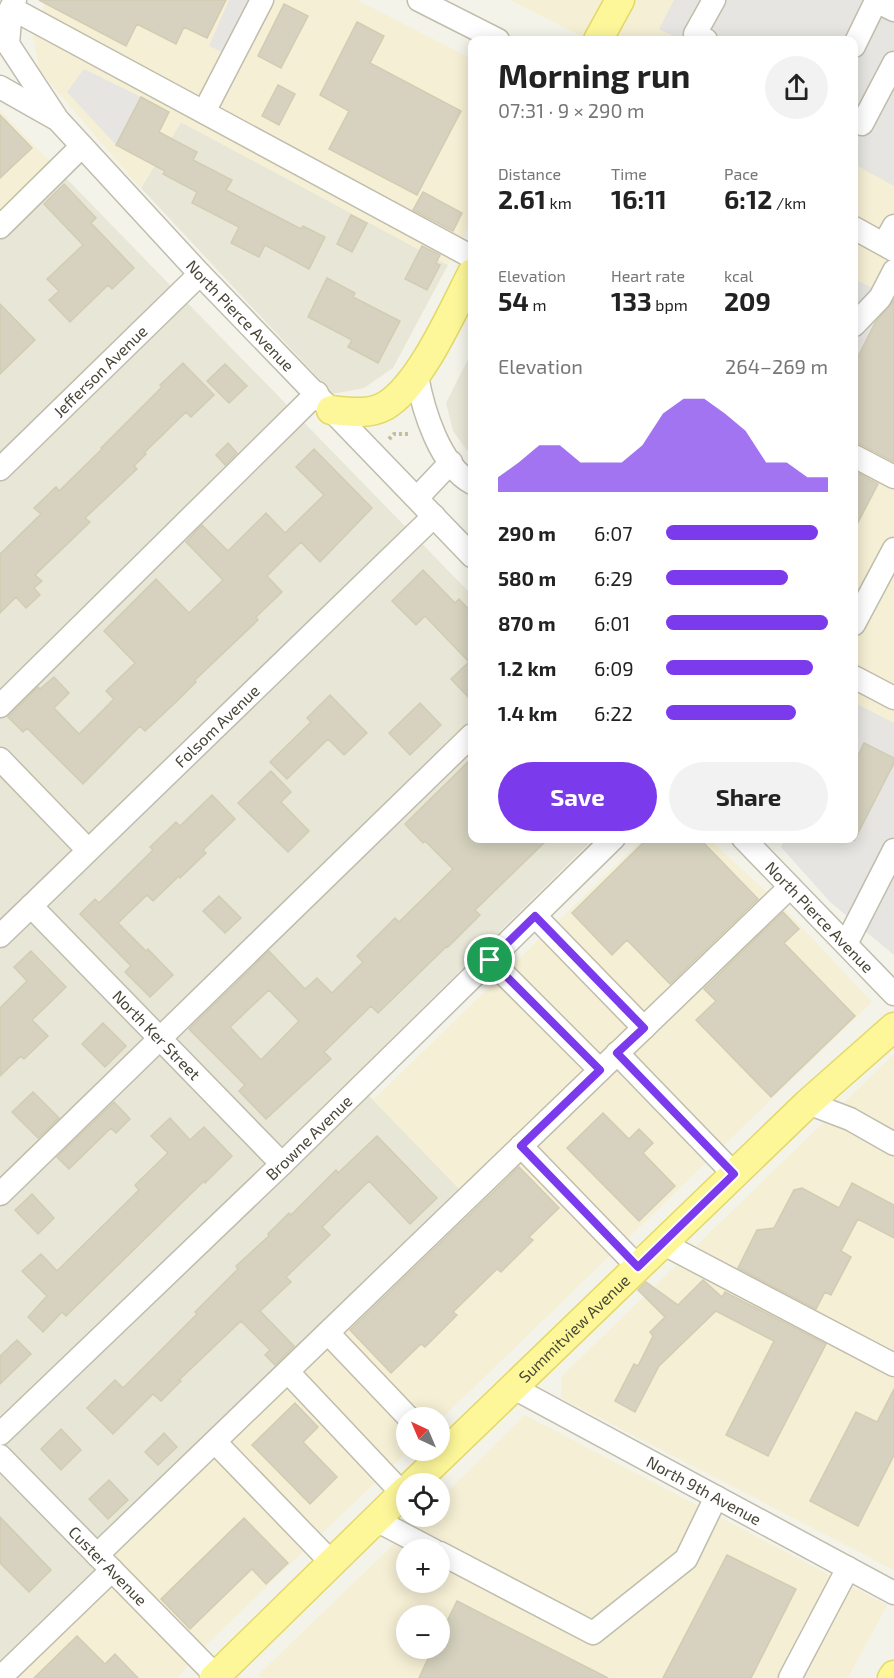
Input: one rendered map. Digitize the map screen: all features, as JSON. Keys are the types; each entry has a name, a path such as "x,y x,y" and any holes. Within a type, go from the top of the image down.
{"main road":[{"path":"600,36 620,0"},
{"path":"324,401 357,413 384,407 401,395 417,376 468,280"},
{"name":"Summitview Avenue","path":"450,1445 808,1103 894,1028"},
{"name":"Summitview Avenue","path":"423,1473 434,1461"},
{"name":"Summitview Avenue","path":"216,1678 396,1501"}],"street":[{"path":"204,112 262,0"},
{"path":"420,0 490,36"},
{"path":"699,36 695,34 714,0"},
{"path":"858,39 880,3"},
{"path":"58,120 8,44 13,4 204,112 468,255"},
{"path":"858,122 862,124 894,63"},
{"name":"North Pierce Avenue","path":"0,87 58,120 200,274 468,552"},
{"path":"0,226 82,146"},
{"path":"858,229 891,240"},
{"path":"858,321 880,298 894,271"},
{"name":"Jefferson Avenue","path":"0,469 200,274"},
{"path":"417,376 421,400 434,436 463,478 468,481"},
{"path":"0,706 324,401"},
{"path":"858,458 894,477"},
{"path":"417,498 451,462"},
{"name":"Folsom Avenue","path":"0,936 434,516"},
{"path":"858,616 894,549"},
{"path":"858,679 894,698"},
{"path":"0,1194 468,739"},
{"path":"0,759 88,850"},
{"name":"Browne Avenue","path":"0,1434 282,1164 609,843"},
{"name":"North Pierce Avenue","path":"753,843 790,887 894,994"},
{"path":"846,945 894,850"},
{"path":"0,1678 215,1442 790,887"},
{"name":"North Ker Street","path":"31,906 282,1164"},
{"path":"535,916 644,1028"},
{"path":"490,960 600,1070"},
{"path":"617,1053 734,1174"},
{"path":"808,1103 850,1119 894,1144"},
{"path":"521,1146 638,1267"},
{"path":"662,1243 894,1365"},
{"path":"328,1333 399,1407"},
{"path":"288,1371 396,1477"},
{"name":"North 9th Avenue","path":"512,1387 894,1593"},
{"path":"215,1442 332,1563"},
{"name":"Custer Avenue","path":"0,1456 216,1678"},
{"path":"450,1558 593,1633 686,1559 716,1497"},
{"path":"376,1520 412,1539"},
{"path":"790,1678 848,1568"}],"shaded area":[{"path":"47,0 357,0 468,57 468,228 448,265 181,122 140,188 40,71 32,32"},
{"path":"229,0 252,0 224,53 209,46"},
{"path":"510,0 894,0 894,953 786,843 858,843 858,36 581,36"},
{"path":"674,0 894,0 894,186 858,166 858,36 672,36 659,29"},
{"path":"84,69 141,97 116,145 67,92"},
{"path":"0,110 64,176 0,239"},
{"path":"181,122 448,265 393,368 364,388 333,394 141,188"},
{"path":"64,176 468,591 468,843 589,843 352,1078 474,1204 0,1665 0,239"},
{"path":"858,281 889,296 858,357"},
{"path":"468,359 468,452 453,431 446,403"},
{"path":"858,705 894,723 894,758 864,743 858,756"},
{"path":"894,763 894,955 830,902 781,847 783,843 858,843 858,826 860,827"},
{"path":"639,843 713,843 782,906 872,1002 450,1410 450,1407 396,1407 398,1461 207,1644 177,1678 0,1678 0,1665 516,1163 465,1195 373,1100"},
{"path":"894,1054 894,1570 561,1398 562,1376"},
{"path":"525,1415 887,1605 848,1678 263,1678 258,1675 396,1542 396,1593 450,1593 450,1539 399,1539 412,1527 450,1527 450,1489"}],"building":[{"path":"39,0 226,0 207,38 184,27 176,44 137,24 126,46"},
{"path":"284,4 308,16 281,68 258,56"},
{"path":"357,22 384,36 370,63 461,111 417,195 329,149 349,111 320,95"},
{"path":"278,85 295,94 279,125 262,116"},
{"path":"141,97 169,112 159,132 197,152 193,160 232,180 226,190 301,229 303,226 325,237 309,269 265,245 259,257 231,243 239,227 192,203 197,192 163,174 165,171 116,145"},
{"path":"0,115 32,148 0,178"},
{"path":"64,184 96,218 91,223 134,268 112,289 108,285 70,322 49,300 59,291 47,279 83,245 44,204"},
{"path":"423,192 462,213 453,231 413,210"},
{"path":"351,215 367,223 352,252 337,244"},
{"path":"422,246 440,255 436,263 440,265 427,290 405,279"},
{"path":"327,278 355,293 353,297 400,321 378,363 348,347 352,340 308,317"},
{"path":"894,300 894,462 858,444 858,357 875,323"},
{"path":"0,304 35,340 0,374"},
{"path":"183,363 214,395 191,417 186,412 144,453 146,454 134,466 137,469 85,518 90,522 35,575 42,581 34,588 40,595 26,608 16,597 0,613 0,554 41,514 34,508 56,487 59,491"},
{"path":"225,364 247,386 229,403 207,381"},
{"path":"228,443 237,453 225,465 216,455"},
{"path":"314,449 372,508 320,562 301,542 267,576 282,592 256,617 258,620 195,680 196,682 176,702 145,731 140,726 83,784 27,728 23,732 8,717 38,687 40,689 54,677 69,693 54,708 79,734 114,699 106,691 135,663 104,631 156,579 189,613 223,580 186,542 202,525 228,551 266,513 285,533 324,495 296,467"},
{"path":"858,473 878,484 858,522"},
{"path":"423,570 455,603 459,599 468,609 468,661 425,616 416,625 392,601"},
{"path":"468,663 468,697 451,679"},
{"path":"330,695 367,733 344,755 328,739 287,779 270,762 311,722 307,718"},
{"path":"420,703 441,725 410,755 389,733"},
{"path":"864,743 894,758 894,763 858,833 858,756"},
{"path":"468,762 468,843 544,843 475,910 480,915 448,947 378,1013 371,1006 324,1052 331,1059 266,1119 239,1091 245,1085 189,1029 269,951 305,989 317,978 332,993 363,962 357,956 395,918 399,922 453,869 425,841 423,843 405,824","holes":["269,990 299,1021 261,1060 230,1027"]},
{"path":"271,771 291,792 281,802 309,831 288,852 238,803"},
{"path":"212,795 235,819 203,850 206,853 180,878 179,876 153,901 147,895 118,923 173,975 150,997 125,972 131,966 80,914 95,899 99,903 153,850 150,847 176,822 180,826"},
{"path":"643,843 704,843 758,899 670,984 627,940 612,955 572,913"},
{"path":"219,896 241,918 225,933 203,911"},
{"path":"783,912 799,929 784,943 855,1016 771,1097 696,1020 716,1001 704,989"},
{"path":"31,951 66,987 32,1020 48,1036 24,1059 21,1056 0,1076 0,1008 27,981 14,967"},
{"path":"103,1023 126,1046 105,1067 82,1044"},
{"path":"33,1092 59,1118 38,1138 12,1112"},
{"path":"114,1102 130,1119 116,1133 111,1128 69,1169 57,1157"},
{"path":"603,1113 629,1139 639,1129 653,1143 643,1153 675,1186 639,1221 567,1148"},
{"path":"170,1118 190,1140 204,1127 232,1156 66,1316 62,1312 43,1332 28,1317 47,1296 22,1271 41,1254 57,1271 139,1190 135,1185 168,1153 151,1136"},
{"path":"377,1136 437,1198 410,1224 369,1181 322,1227 330,1235 286,1277 291,1282 260,1311 294,1346 275,1365 265,1355 270,1350 241,1321 179,1380 181,1381 161,1401 153,1394 113,1434 87,1408 115,1380 123,1388 197,1314 195,1312 238,1269 236,1266 269,1236 268,1234 289,1213 291,1215 336,1170 338,1173"},
{"path":"519,1167 559,1208 529,1237 533,1240 501,1272 497,1269 453,1312 457,1315 425,1347 421,1344 391,1373 350,1330"},
{"path":"852,1183 894,1205 894,1238 858,1219 841,1251 851,1257 831,1295 825,1292 816,1309 738,1268 757,1230 774,1228 794,1190 802,1188 839,1208"},
{"path":"32,1194 54,1218 38,1234 15,1210"},
{"path":"703,1280 722,1297 725,1292 826,1344 768,1456 726,1435 774,1341 716,1311 659,1366 635,1412 615,1401 634,1364 638,1366 653,1336 650,1332 665,1317 638,1290 646,1282 678,1305"},
{"path":"17,1340 31,1354 0,1384 0,1356"},
{"path":"894,1389 894,1455 858,1526 810,1501 856,1412 877,1422"},
{"path":"295,1403 318,1427 303,1442 337,1477 310,1504 252,1445"},
{"path":"61,1429 81,1450 61,1470 41,1449"},
{"path":"164,1433 177,1447 158,1465 145,1452"},
{"path":"109,1480 128,1500 108,1519 89,1499"},
{"path":"0,1517 51,1570 29,1592 0,1563"},
{"path":"244,1518 288,1563 266,1584 252,1569 190,1629 161,1599"},
{"path":"727,1555 796,1589 751,1678 663,1678"},
{"path":"457,1601 608,1678 419,1678 428,1659 450,1659 450,1615"},
{"path":"77,1636 105,1664 115,1654 138,1678 34,1678"}],"route":[{"path":"535,916 644,1028 617,1053 734,1174 638,1267 521,1146 600,1070 490,960 535,916"}]}
